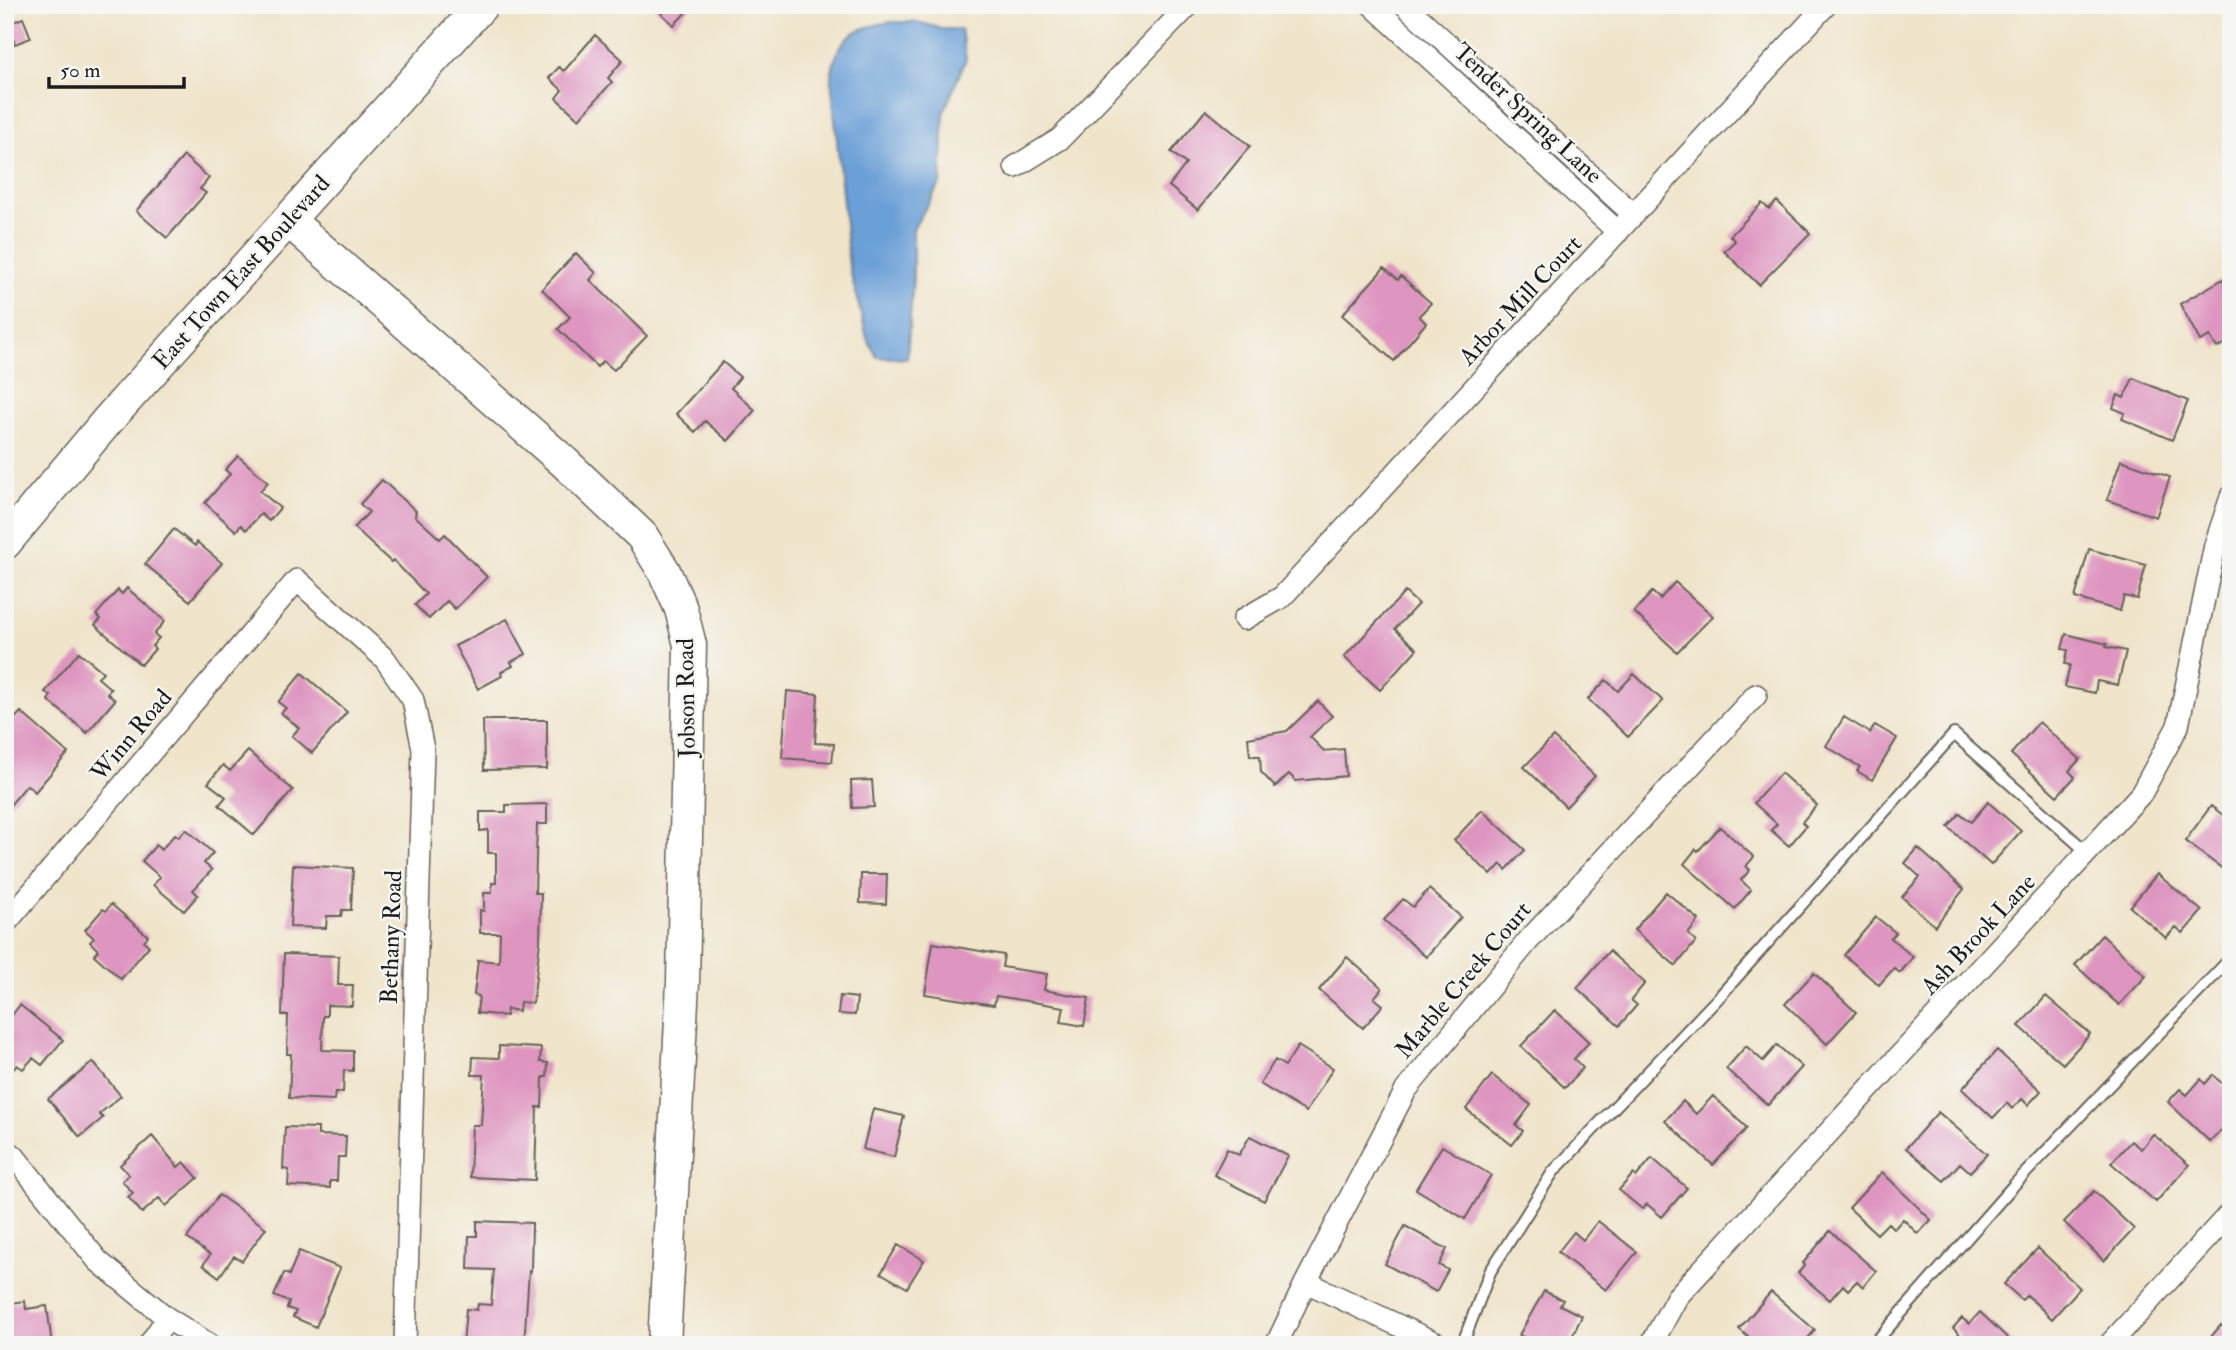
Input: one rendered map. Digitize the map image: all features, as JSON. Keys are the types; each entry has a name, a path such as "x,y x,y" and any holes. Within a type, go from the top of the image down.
{"street":[{"name":"East Town East Boulevard","path":"5,543 108,420 482,5"},
{"path":"1015,167 1060,139 1189,5"},
{"name":"Tender Spring Lane","path":"1372,5 1618,232"},
{"name":"Tender Spring Lane","path":"1405,5 1634,215"},
{"name":"Arbor Mill Court","path":"1244,619 1282,597 1826,5"},
{"name":"Jobson Road","path":"288,220 564,461 642,536 664,571 681,609 690,645 690,658 682,982 664,1345"},
{"name":"Ash Brook Lane","path":"1651,1345 1677,1297 2141,794 2178,726 2215,545 2231,497"},
{"name":"Winn Road","path":"5,924 297,580"},
{"name":"Bethany Road","path":"297,580 385,659 412,700 422,749 405,1345"},
{"name":"Marble Creek Court","path":"1276,1345 1406,1090 1528,941 1756,695"},
{"path":"5,1149 15,1156 98,1261 167,1318 210,1345"},
{"path":"2109,1345 2231,1212"},
{"path":"1306,1282 1440,1345"},
{"path":"149,1345 167,1318"}],"lane":[{"path":"1462,1345 1490,1272 1553,1172 1720,996 1954,734 2088,853"},
{"path":"1873,1345 2013,1186 2231,958"}],"water":[{"path":"890,22 918,22 943,29 961,29 966,59 944,112 941,182 913,229 913,277 907,359 877,357 867,338 849,266 831,78 837,53 848,37 865,28"}],"building":[{"path":"652,5 693,5 674,25"},
{"path":"23,18 31,38 15,44 7,24"},
{"path":"595,35 623,60 608,78 612,82 579,119 556,98 562,90 549,78 559,67 564,71"},
{"path":"1206,110 1250,146 1198,210 1169,186 1186,164 1171,152"},
{"path":"184,156 209,178 200,189 206,193 167,238 136,211"},
{"path":"1777,201 1810,233 1759,285 1724,251 1735,241 1730,236 1762,203 1769,209"},
{"path":"576,253 596,273 590,280 647,336 614,370 603,361 597,367 558,329 570,317 542,289"},
{"path":"1384,268 1398,280 1401,276 1431,303 1419,316 1426,323 1394,361 1342,315"},
{"path":"2223,279 2231,293 2231,340 2217,348 2210,336 2200,341 2180,304"},
{"path":"723,362 740,377 731,388 755,410 728,441 705,421 695,432 676,414"},
{"path":"2133,378 2188,401 2172,440 2122,419 2125,413 2113,408 2118,395 2124,398"},
{"path":"238,456 268,482 260,491 280,508 269,521 261,514 246,530 241,525 236,531 205,503 230,474 225,470"},
{"path":"2121,460 2170,477 2156,517 2107,500"},
{"path":"382,480 416,511 415,516 440,539 445,534 487,577 455,609 447,601 429,619 415,605 426,594 393,560 391,562 354,528 369,512 360,504"},
{"path":"174,529 195,546 197,542 222,563 190,601 145,564"},
{"path":"2089,549 2146,565 2137,599 2124,596 2120,611 2075,598"},
{"path":"1675,582 1713,616 1677,652 1634,612 1652,592 1660,599"},
{"path":"127,588 165,621 154,634 159,638 152,646 155,649 141,665 95,625 101,619 96,615 118,590 122,594"},
{"path":"1405,592 1418,604 1395,629 1417,649 1380,690 1344,657"},
{"path":"507,619 526,654 511,662 513,666 501,672 502,676 478,689 455,646"},
{"path":"2066,634 2126,651 2118,685 2097,681 2095,693 2065,687 2070,665 2065,664 2068,650 2062,649"},
{"path":"79,652 103,672 98,678 111,689 107,693 115,700 87,733 48,700 51,696 45,692"},
{"path":"302,673 347,712 312,753 292,736 299,728 281,713 286,708 278,702"},
{"path":"1634,674 1663,701 1628,737 1588,699 1606,680 1618,691"},
{"path":"787,691 818,694 815,743 834,744 832,762 782,758"},
{"path":"1318,701 1332,716 1310,737 1324,751 1344,749 1346,776 1296,781 1289,774 1275,787 1261,772 1260,756 1250,756 1248,738 1287,731"},
{"path":"21,712 68,753 35,792 27,785 5,811 5,738 12,731 7,727"},
{"path":"1844,717 1870,733 1875,725 1897,738 1872,780 1857,771 1860,767 1826,746"},
{"path":"483,720 547,720 547,769 484,770"},
{"path":"2039,722 2080,759 2069,771 2075,777 2057,796 2011,754"},
{"path":"1553,737 1595,776 1566,807 1524,767"},
{"path":"248,751 293,790 254,835 219,805 226,797 208,783 223,765 230,771"},
{"path":"1781,773 1817,805 1802,822 1806,826 1789,846 1771,830 1777,824 1754,803"},
{"path":"872,780 874,807 852,808 851,781"},
{"path":"1988,802 2021,831 1991,865 1948,827 1960,813 1971,822"},
{"path":"547,804 547,824 537,824 535,893 541,893 540,941 533,1003 520,1002 519,1011 507,1009 506,1016 477,1013 479,996 474,995 478,960 499,962 500,933 480,933 480,910 484,911 484,893 492,893 492,883 496,883 496,853 488,853 488,830 480,831 480,812 506,812 506,805"},
{"path":"2211,806 2231,821 2231,875 2185,841"},
{"path":"1482,810 1525,850 1506,870 1501,864 1491,875 1454,840"},
{"path":"1720,827 1754,857 1746,866 1750,870 1741,880 1751,890 1735,909 1684,864"},
{"path":"186,829 213,853 204,863 212,870 193,890 198,895 184,911 153,885 160,877 142,861 156,845 161,850 175,834 179,837"},
{"path":"1918,848 1964,889 1935,926 1902,897 1920,877 1905,863"},
{"path":"293,865 353,868 351,910 342,910 341,916 327,916 326,928 290,927"},
{"path":"861,874 887,874 886,904 860,903"},
{"path":"2157,874 2202,911 2183,933 2176,927 2166,938 2130,907"},
{"path":"1429,889 1461,917 1426,957 1384,920 1403,899 1413,907"},
{"path":"1666,892 1699,920 1688,934 1696,941 1676,966 1634,930"},
{"path":"111,904 148,936 144,941 149,946 121,979 94,955 98,950 90,942 94,938 85,930 103,909 106,911"},
{"path":"1876,917 1896,933 1891,938 1913,957 1900,973 1894,968 1879,985 1844,955"},
{"path":"2102,935 2146,976 2119,1005 2075,965"},
{"path":"933,943 1004,955 1002,967 1047,974 1044,990 1089,998 1084,1026 1061,1022 1064,1007 996,996 994,1005 925,994"},
{"path":"1609,951 1645,983 1631,1000 1637,1005 1619,1026 1577,988"},
{"path":"284,954 339,956 338,985 353,985 352,1006 327,1005 327,1016 323,1016 322,1050 353,1051 353,1071 344,1070 343,1092 335,1092 334,1100 289,1098 291,1054 287,1054 288,1015 282,1015"},
{"path":"1347,957 1382,988 1374,998 1383,1005 1363,1028 1319,990"},
{"path":"1814,973 1856,1012 1827,1044 1785,1004"},
{"path":"840,996 857,998 855,1015 838,1014"},
{"path":"2046,996 2090,1034 2063,1064 2019,1026"},
{"path":"20,1005 63,1040 42,1065 33,1058 23,1069 17,1065 5,1079 5,1024"},
{"path":"1555,1010 1589,1042 1574,1059 1583,1068 1565,1088 1521,1046"},
{"path":"1777,1045 1802,1067 1768,1105 1726,1069 1746,1046 1763,1061"},
{"path":"499,1046 541,1048 540,1062 548,1063 547,1077 543,1077 542,1107 537,1107 535,1180 470,1177 472,1125 481,1125 484,1075 472,1075 473,1057 499,1058"},
{"path":"1298,1046 1333,1068 1306,1112 1260,1084 1275,1060 1285,1066"},
{"path":"1997,1050 2041,1091 2028,1105 2022,1099 2012,1109 2007,1103 1993,1118 1962,1089"},
{"path":"93,1062 121,1096 99,1114 103,1118 80,1137 48,1099"},
{"path":"1492,1075 1531,1105 1516,1125 1523,1131 1512,1145 1466,1109"},
{"path":"2213,1075 2231,1092 2231,1120 2210,1142 2168,1102 2180,1089 2187,1095 2201,1079 2205,1084"},
{"path":"1713,1096 1747,1128 1713,1165 1665,1121 1683,1101 1696,1114"},
{"path":"873,1109 904,1116 894,1157 863,1149"},
{"path":"1938,1112 1987,1154 1970,1172 1960,1163 1944,1181 1906,1148"},
{"path":"285,1127 318,1128 318,1135 346,1136 345,1157 338,1157 337,1181 330,1181 330,1188 288,1186 289,1170 283,1169"},
{"path":"2153,1134 2189,1165 2156,1202 2111,1163 2131,1141 2141,1149"},
{"path":"152,1136 178,1167 184,1162 198,1178 166,1206 159,1198 142,1213 128,1197 133,1193 122,1181 129,1175 120,1165"},
{"path":"1250,1136 1288,1156 1264,1201 1214,1175 1227,1149 1239,1155"},
{"path":"1442,1146 1491,1175 1465,1219 1416,1189"},
{"path":"1652,1158 1687,1188 1662,1217 1647,1204 1642,1209 1619,1190 1633,1174 1636,1177"},
{"path":"1882,1172 1931,1220 1918,1234 1903,1219 1894,1229 1888,1223 1877,1234 1849,1208"},
{"path":"2094,1191 2134,1229 2104,1261 2064,1222"},
{"path":"219,1195 266,1228 242,1261 234,1256 219,1277 203,1265 210,1255 187,1238"},
{"path":"477,1221 532,1223 531,1271 524,1345 463,1345 466,1309 477,1310 478,1304 491,1305 494,1270 468,1269 469,1236 477,1236"},
{"path":"1598,1221 1637,1252 1606,1290 1558,1252 1574,1232 1583,1240"},
{"path":"1405,1226 1447,1249 1439,1265 1448,1270 1436,1292 1385,1264"},
{"path":"1830,1231 1876,1271 1863,1287 1857,1281 1848,1290 1843,1285 1830,1300 1798,1273"},
{"path":"898,1245 924,1260 907,1288 881,1273"},
{"path":"2038,1248 2080,1288 2052,1319 2027,1295 2022,1300 2004,1284"},
{"path":"299,1251 340,1268 316,1327 293,1317 296,1311 287,1308 289,1302 274,1296 284,1273 289,1275"},
{"path":"1544,1291 1563,1300 1560,1305 1582,1316 1568,1345 1540,1345 1519,1335"},
{"path":"1771,1292 1815,1330 1802,1345 1757,1345 1739,1329"},
{"path":"25,1301 26,1309 47,1306 52,1345 5,1345 5,1304"},
{"path":"1980,1312 2015,1345 1950,1345 1960,1335 1953,1328 1962,1318 1969,1324"},
{"path":"2221,1325 2231,1334 2231,1345 2204,1345"}]}
